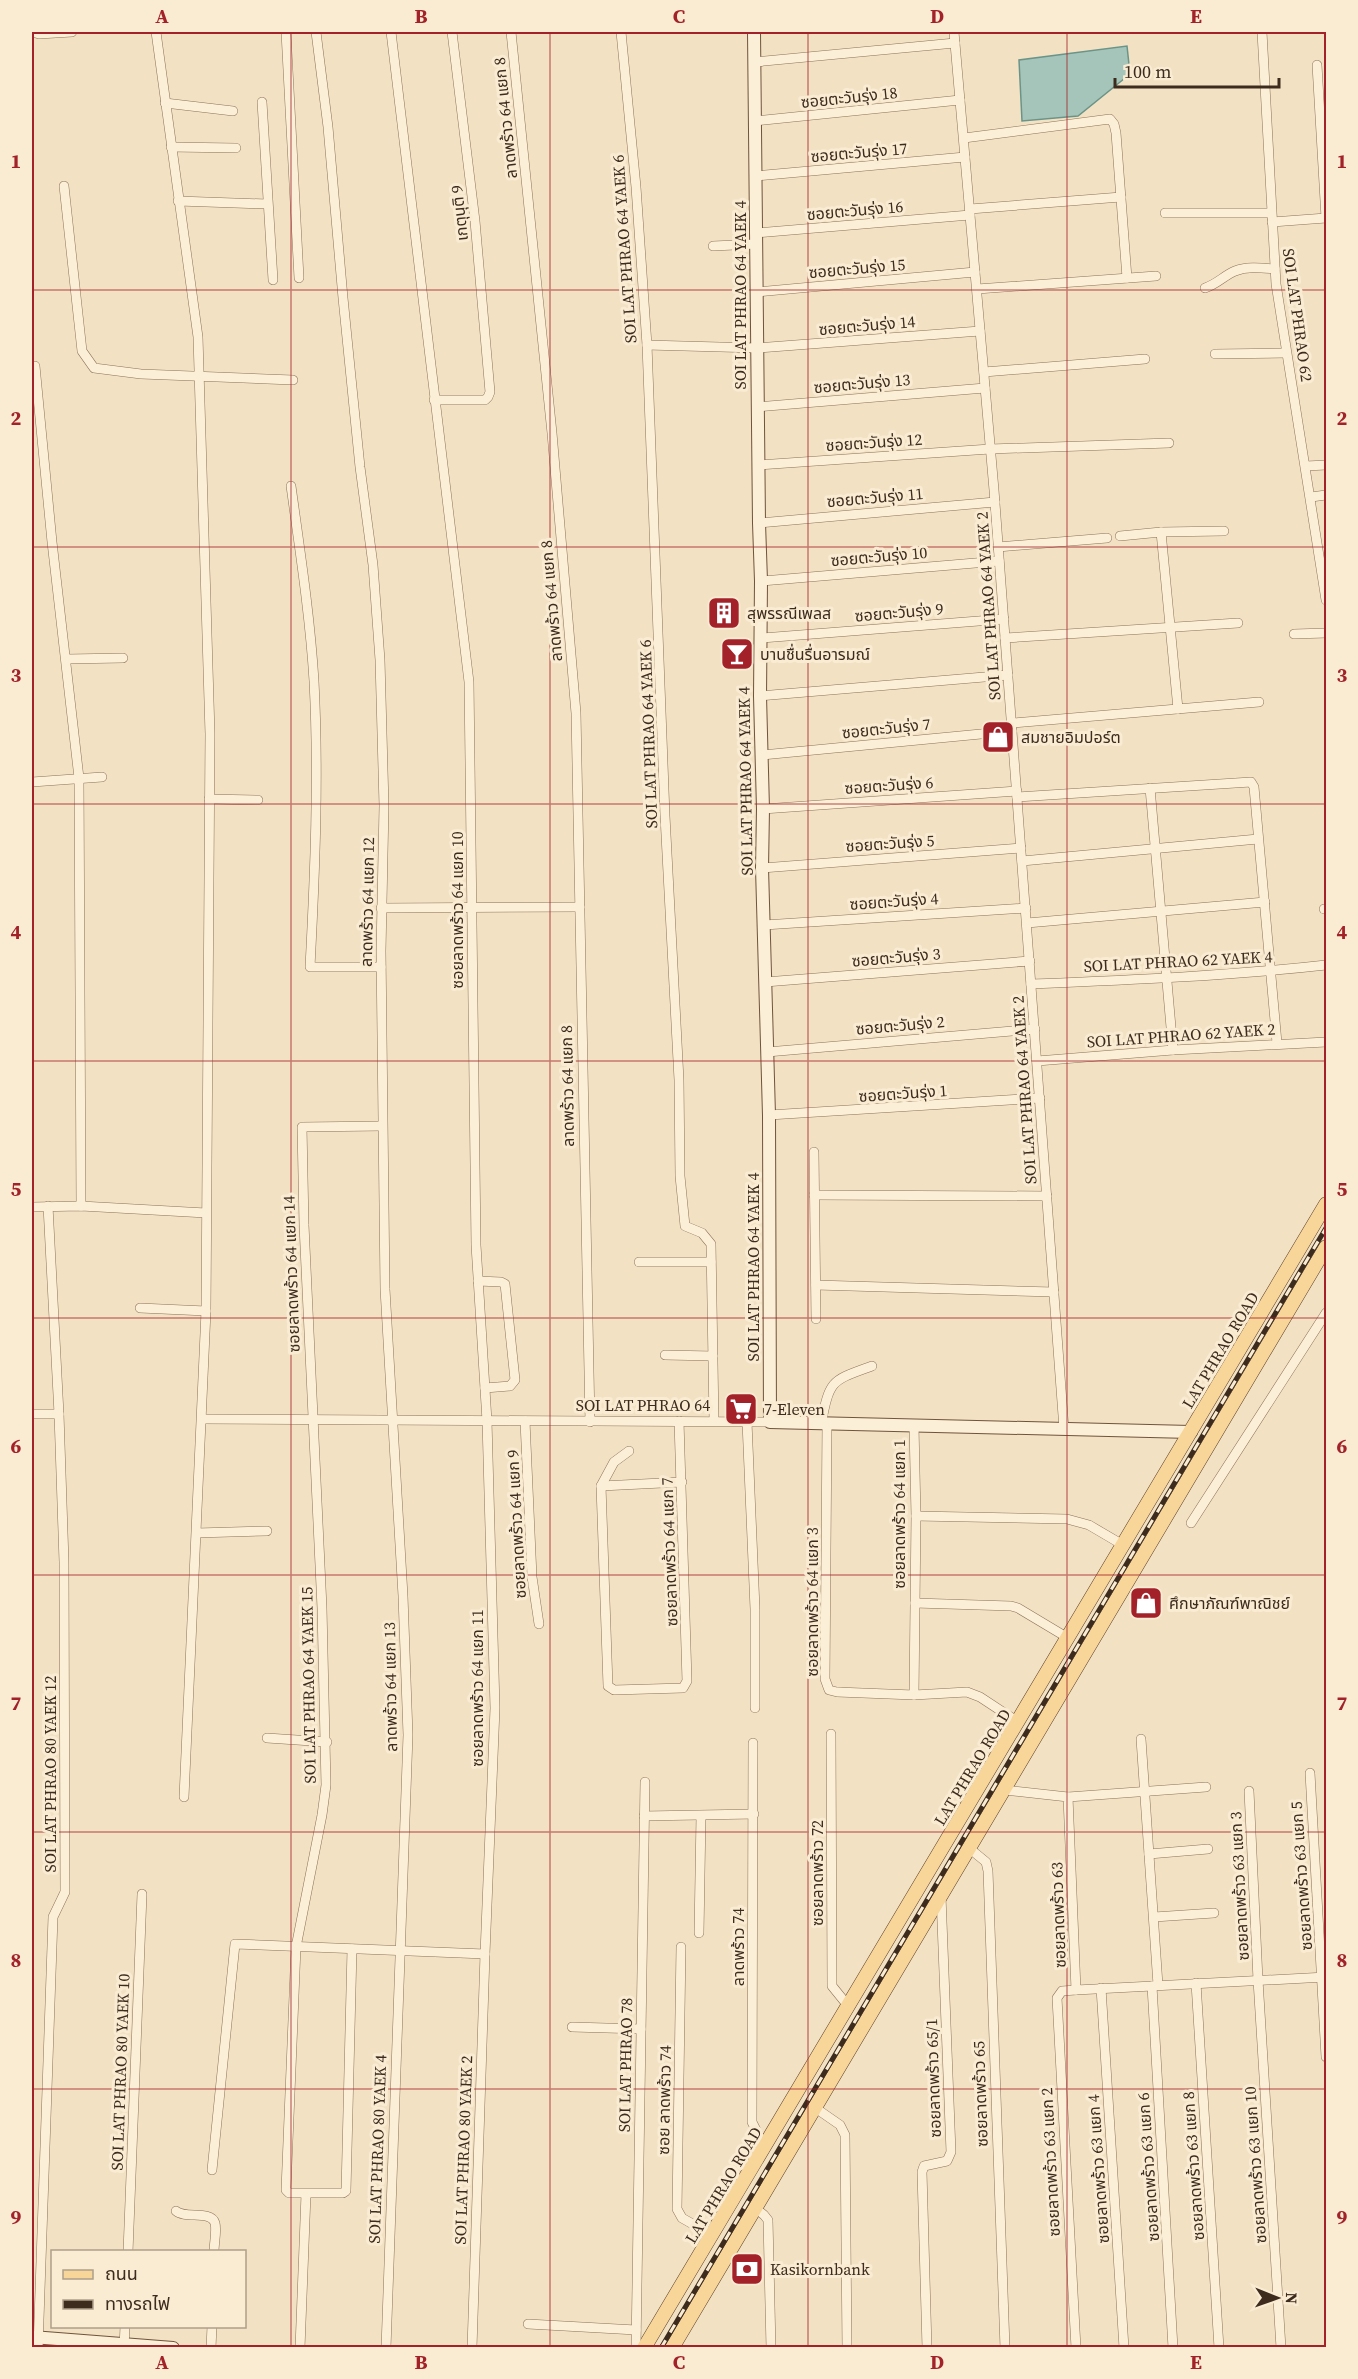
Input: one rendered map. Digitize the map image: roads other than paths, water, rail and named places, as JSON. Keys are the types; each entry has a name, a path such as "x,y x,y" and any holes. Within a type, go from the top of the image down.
{"main road":[{"name":"LAT PHRAO ROAD","path":"644,2348 1326,1204"},
{"path":"672,2348 1326,1247"},
{"path":"1191,1432 1210,1442"},
{"path":"779,2123 797,2136"}],"street":[{"path":"32,32 39,34 72,32"},
{"path":"156,32 198,337 210,734 206,1311 184,1797"},
{"path":"286,32 299,278"},
{"name":"ลาดพร้าว 64 แยก 12","path":"316,32 328,127 352,385 373,565 380,660 384,806 381,908 382,1126 385,1289 392,1421"},
{"name":"ซอยลาดพร้าว 64 แยก 10","path":"391,32 469,682 478,1281 487,1421"},
{"name":"เกตุนุติ 9","path":"434,400 485,400 489,392 475,221 452,32"},
{"name":"ลาดพร้าว 64 แยก 8","path":"511,32 552,432 575,702 590,1422"},
{"name":"SOI LAT PHRAO 64 YAEK 6","path":"621,32 636,187 647,345 683,1211 685,1226 702,1233 711,1244 714,1421"},
{"name":"SOI LAT PHRAO 64 YAEK 4","path":"754,32 757,407 760,465 760,696 764,809 762,868 769,1116 770,1422"},
{"name":"SOI LAT PHRAO 64 YAEK 2","path":"954,32 995,502 1064,1429"},
{"name":"SOI LAT PHRAO 62","path":"1262,32 1275,269 1286,353 1326,600"},
{"path":"755,62 956,43"},
{"path":"1165,213 1326,218 1317,65"},
{"name":"ซอยตะวันรุ่ง 18","path":"755,122 960,100"},
{"path":"262,102 273,280"},
{"path":"165,103 233,111"},
{"path":"964,138 1110,119 1116,133 1127,278"},
{"path":"171,147 236,148"},
{"name":"ซอยตะวันรุ่ง 17","path":"755,176 965,157"},
{"path":"64,186 82,351 94,368 141,374 293,380"},
{"name":"ซอยตะวันรุ่ง 16","path":"713,246 756,239 956,217 970,212 1121,197"},
{"path":"178,201 267,204"},
{"path":"1206,288 1213,286 1234,271 1247,268 1275,269"},
{"name":"ซอยตะวันรุ่ง 15","path":"757,292 975,272"},
{"path":"976,289 1156,276"},
{"name":"ซอยตะวันรุ่ง 14","path":"647,345 757,348 980,331"},
{"path":"1215,354 1286,353"},
{"path":"984,372 1144,359"},
{"path":"35,366 79,778 81,1206"},
{"name":"ซอยตะวันรุ่ง 13","path":"757,407 985,388"},
{"name":"ซอยตะวันรุ่ง 12","path":"760,465 990,448 1169,443"},
{"path":"1306,466 1326,465"},
{"path":"291,486 305,584 314,681 315,856 310,968 381,967"},
{"path":"1311,497 1326,495"},
{"name":"ซอยตะวันรุ่ง 11","path":"759,523 995,502"},
{"path":"1120,536 1161,532 1224,531"},
{"path":"1161,532 1172,627 1178,709"},
{"path":"998,547 1107,538"},
{"name":"ซอยตะวันรุ่ง 10","path":"761,581 999,561"},
{"name":"ซอยตะวันรุ่ง 9","path":"761,638 1004,619"},
{"path":"1005,638 1238,623"},
{"path":"1293,634 1326,633"},
{"path":"67,659 123,658"},
{"path":"760,696 1008,675"},
{"name":"ซอยตะวันรุ่ง 7","path":"762,755 1259,702"},
{"path":"32,782 102,777"},
{"name":"ซอยตะวันรุ่ง 6","path":"764,809 1251,782 1254,787 1258,839"},
{"path":"1150,788 1173,1050"},
{"path":"209,800 258,800"},
{"path":"1022,861 1258,839 1277,1043"},
{"name":"ซอยตะวันรุ่ง 5","path":"762,868 1021,848"},
{"path":"1027,922 1265,902"},
{"path":"381,908 580,907"},
{"name":"ซอยตะวันรุ่ง 4","path":"765,925 1026,908"},
{"name":"ซอยตะวันรุ่ง 3","path":"765,982 1030,961"},
{"name":"SOI LAT PHRAO 62 YAEK 4","path":"1031,984 1166,978 1326,965"},
{"name":"ซอยตะวันรุ่ง 2","path":"767,1052 1035,1029"},
{"name":"SOI LAT PHRAO 62 YAEK 2","path":"1037,1061 1277,1043 1326,1042"},
{"name":"ซอยตะวันรุ่ง 1","path":"769,1116 1040,1098"},
{"name":"ซอยลาดพร้าว 64 แยก 14","path":"312,1420 302,1127 382,1126"},
{"path":"814,1152 816,1319"},
{"path":"814,1195 1047,1196"},
{"name":"SOI LAT PHRAO 80 YAEK 12","path":"36,2340 53,1917 65,1892 64,1574 59,1414 48,1206"},
{"path":"32,1207 81,1206 206,1213"},
{"path":"639,1262 711,1262"},
{"path":"478,1281 505,1284 515,1380 510,1386 485,1388"},
{"path":"816,1285 1054,1292"},
{"path":"140,1308 206,1311"},
{"path":"1191,1523 1326,1313"},
{"path":"665,1355 713,1356"},
{"path":"824,1424 828,1391 836,1382 872,1365"},
{"path":"32,1414 59,1414"},
{"name":"SOI LAT PHRAO 64","path":"202,1419 714,1421 1191,1432"},
{"name":"SOI LAT PHRAO 64 YAEK 15","path":"306,2194 289,2193 286,2190 296,1947 326,1785 327,1742 322,1608 312,1420"},
{"name":"ลาดพร้าว 64 แยก 13","path":"392,1421 408,1735 399,1952"},
{"name":"ซอยลาดพร้าว 64 แยก 11","path":"485,1954 495,1708 487,1421"},
{"name":"ซอยลาดพร้าว 64 แยก 9","path":"525,1421 532,1577 539,1624"},
{"name":"ซอยลาดพร้าว 64 แยก 7","path":"601,1486 608,1686 614,1690 682,1688 687,1682 679,1421"},
{"path":"747,1422 755,1708"},
{"name":"ซอยลาดพร้าว 64 แยก 3","path":"824,1424 825,1679 829,1690 914,1695 968,1692 981,1697 1018,1722"},
{"name":"ซอยลาดพร้าว 64 แยก 1","path":"914,1426 916,1516 914,1695"},
{"path":"601,1486 614,1462 629,1450"},
{"path":"601,1486 682,1482"},
{"path":"916,1516 1067,1519 1089,1525 1124,1545"},
{"path":"197,1533 267,1531"},
{"path":"915,1603 1011,1606 1068,1638"},
{"name":"ซอยลาดพร้าว 72","path":"831,1734 832,1986 849,2007"},
{"path":"267,1738 327,1742"},
{"name":"ซอยลาดพร้าว 63 แยก 6","path":"1141,1739 1154,1917 1155,1985 1173,2348"},
{"name":"ลาดพร้าว 74","path":"753,1743 752,2122 765,2148"},
{"name":"ซอยลาดพร้าว 63 แยก 5","path":"1310,1773 1324,1977 1326,2057"},
{"name":"SOI LAT PHRAO 78","path":"636,2348 645,1782"},
{"path":"1004,1790 1068,1797 1206,1787"},
{"name":"ซอยลาดพร้าว 63 แยก 3","path":"1249,1791 1258,1980"},
{"name":"ซอยลาดพร้าว 63","path":"1068,1797 1076,1990 1324,1977"},
{"path":"644,1816 754,1814"},
{"path":"699,1933 701,1815"},
{"name":"ซอยลาดพร้าว 65","path":"969,1848 986,1862 988,1871 1005,2348"},
{"path":"1149,1854 1208,1849"},
{"name":"SOI LAT PHRAO 80 YAEK 10","path":"128,2250 142,1894"},
{"name":"ซอยลาดพร้าว 65/1","path":"927,2348 922,2172 924,2166 947,2161 951,2152 941,1895"},
{"path":"1154,1917 1214,1913"},
{"path":"212,2170 235,1944 485,1954"},
{"name":"ซอย ลาดพร้าว 74","path":"681,1947 677,2209 682,2218 712,2235"},
{"path":"300,2348 306,2194 343,2193 346,2188 352,1949"},
{"name":"SOI LAT PHRAO 80 YAEK 4","path":"386,2348 399,1952"},
{"name":"SOI LAT PHRAO 80 YAEK 2","path":"472,2348 485,1954"},
{"name":"ซอยลาดพร้าว 63 แยก 10","path":"1258,1980 1281,2348"},
{"name":"ซอยลาดพร้าว 63 แยก 8","path":"1196,1983 1219,2348"},
{"name":"ซอยลาดพร้าว 63 แยก 4","path":"1101,1988 1124,2348"},
{"name":"ซอยลาดพร้าว 63 แยก 2","path":"1076,1990 1062,1991 1057,1998 1076,2348"},
{"path":"572,2027 641,2030"},
{"path":"814,2107 840,2125 845,2135 847,2348"},
{"path":"755,2208 768,2220 771,2348"},
{"path":"176,2211 182,2215 209,2216 213,2219 215,2224 214,2250"},
{"path":"528,2324 636,2330"},
{"path":"124,2346 125,2328"},
{"path":"211,2348 212,2328"},
{"path":"36,2340 173,2348"}],"water":[{"path":"1127,46 1130,74 1078,116 1022,121 1019,60"}],"railway":[{"path":"661,2348 1326,1228"}],"place":[{"name":"สุพรรณีเพลส","path":"724,613"},
{"name":"บานชื่นรื่นอารมณ์","path":"737,654"},
{"name":"สมชายอิมปอร์ต","path":"998,737"},
{"name":"7-Eleven","path":"741,1409"},
{"name":"ศึกษาภัณฑ์พาณิชย์","path":"1146,1603"},
{"name":"Kasikornbank","path":"747,2269"}]}
